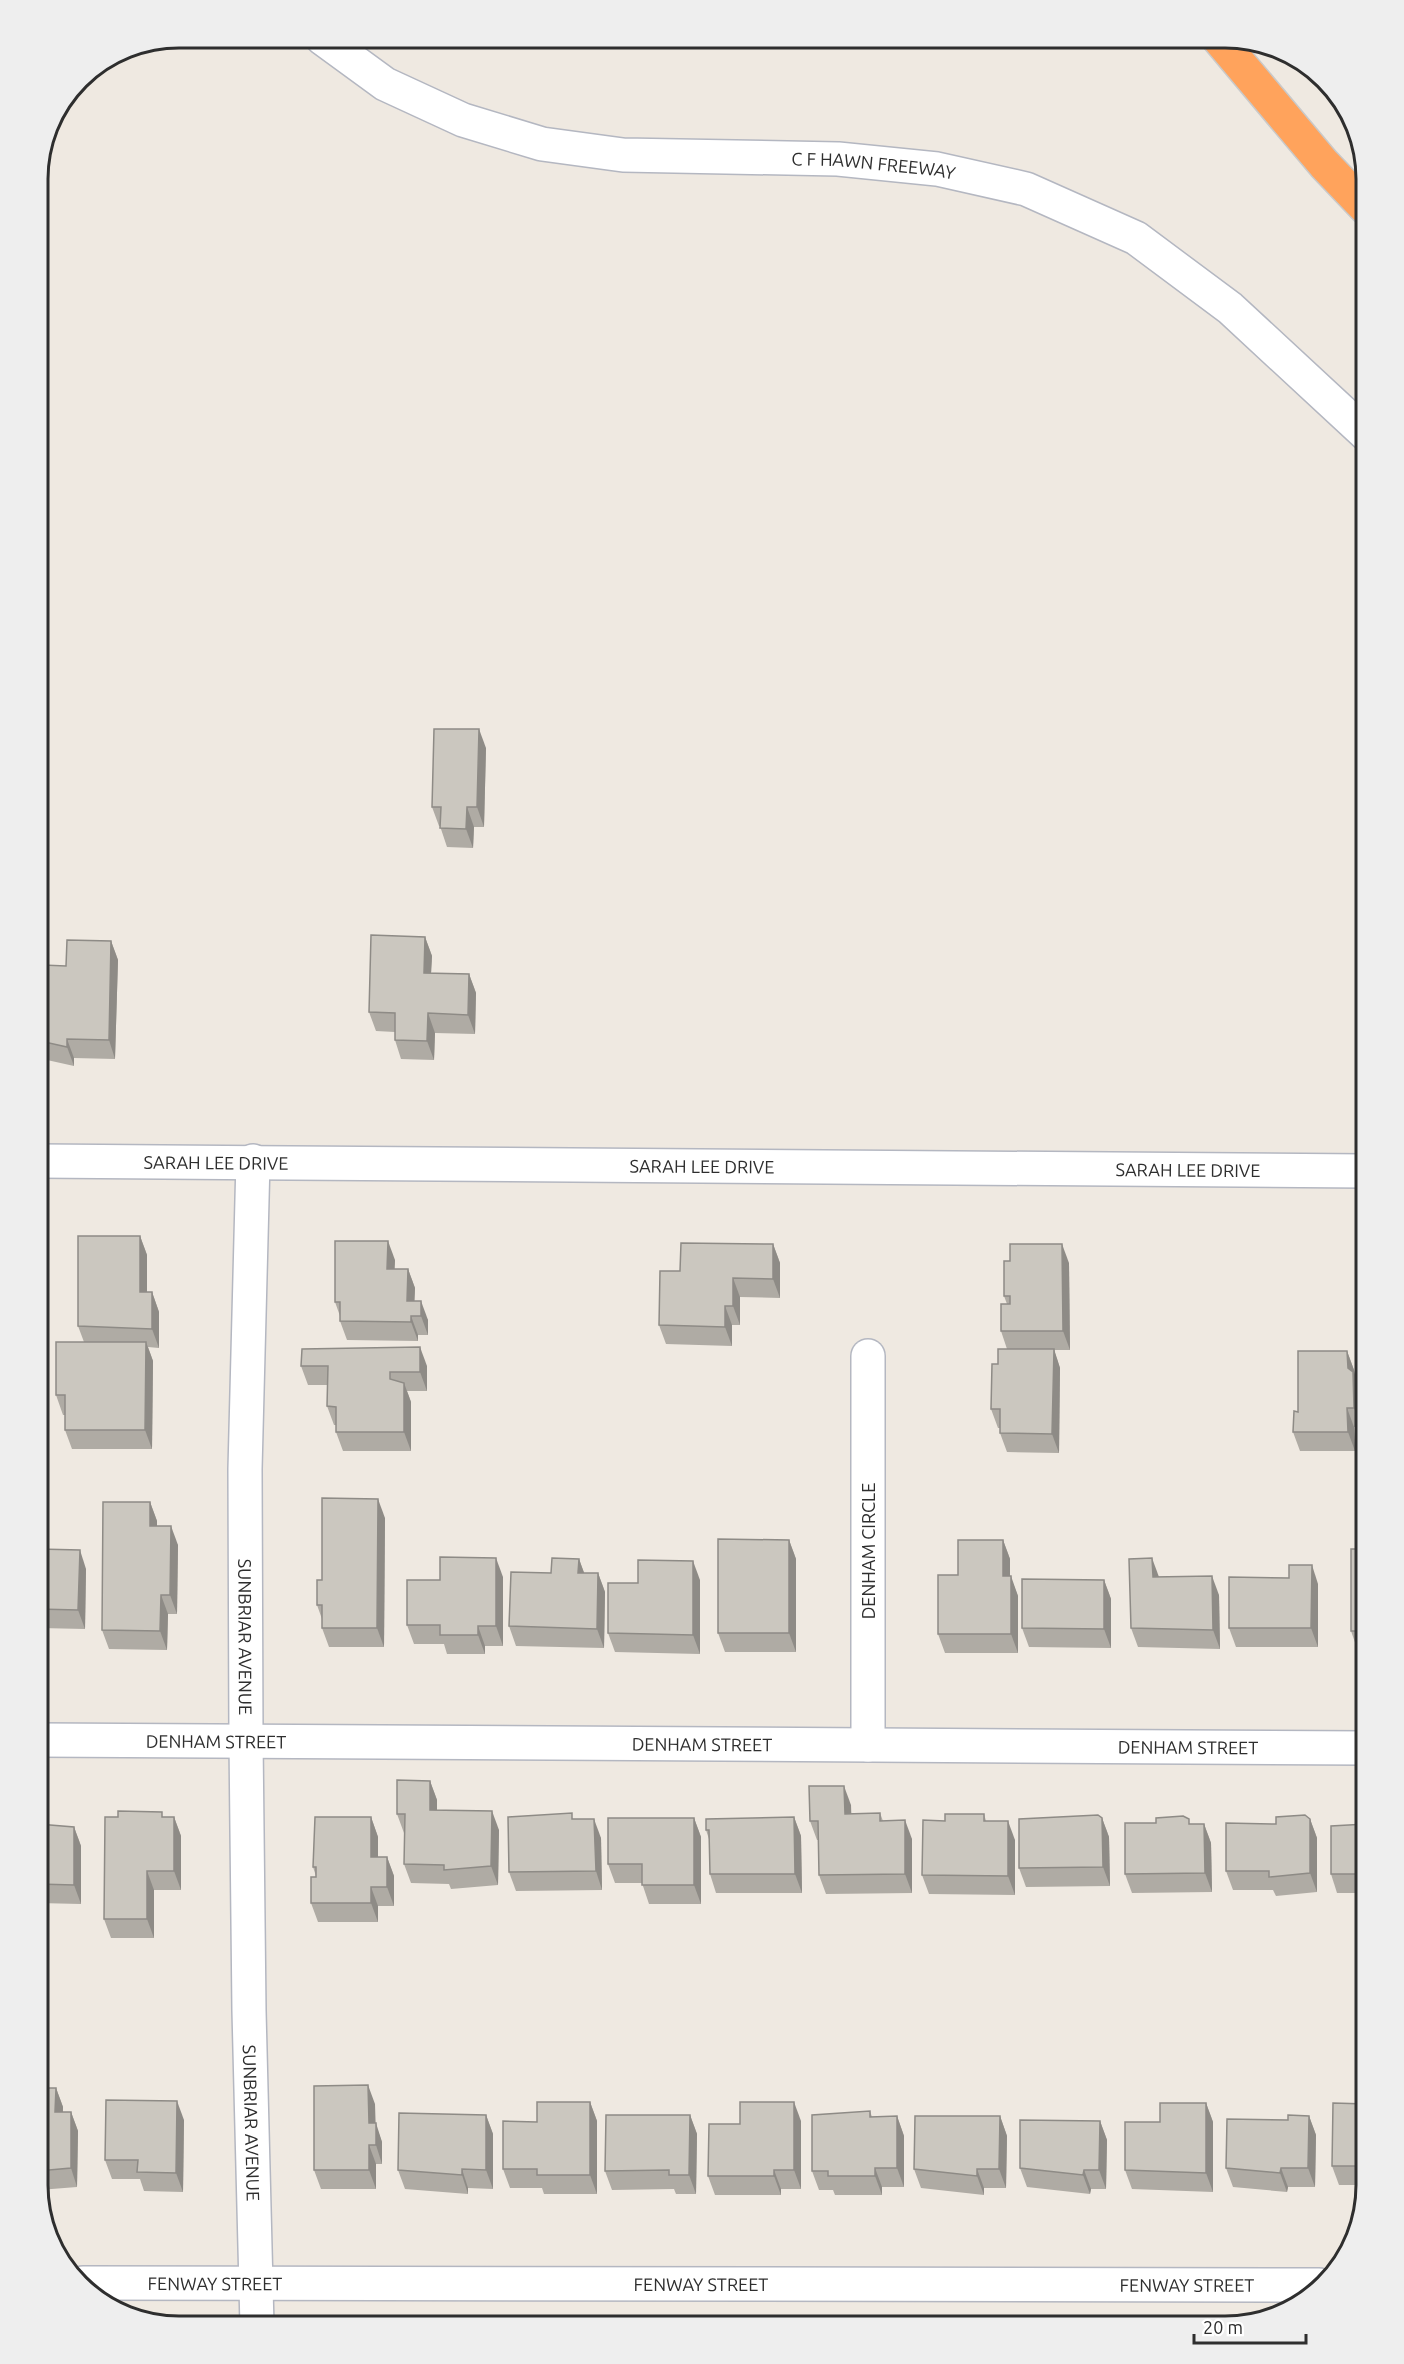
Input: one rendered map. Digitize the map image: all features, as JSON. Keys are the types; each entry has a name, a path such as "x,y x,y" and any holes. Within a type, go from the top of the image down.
{"highway":[{"path":"1226,48 1324,164 1356,198"}],"street":[{"name":"C F HAWN FREEWAY","path":"336,48 385,84 463,120 542,144 622,155 838,159 937,169 1026,189 1136,238 1230,308 1356,425"},
{"name":"SARAH LEE DRIVE","path":"48,1161 1356,1171"},
{"name":"SUNBRIAR AVENUE","path":"253,1161 245,1469 249,2011 257,2316"},
{"name":"DENHAM CIRCLE","path":"868,1356 868,1745"},
{"name":"DENHAM STREET","path":"48,1740 1356,1748"},
{"name":"FENWAY STREET","path":"92,2283 1310,2285"}],"building":[{"path":"434,729 479,729 477,807 467,807 466,829 440,828 441,807 432,807"},
{"path":"371,935 425,937 424,973 469,974 468,1015 428,1013 427,1041 395,1040 395,1013 369,1012"},
{"path":"67,940 111,941 109,1040 67,1039 67,1047 48,1043 48,965 66,966"},
{"path":"78,1236 140,1236 140,1292 152,1292 152,1329 78,1326"},
{"path":"335,1241 388,1241 387,1269 408,1269 407,1301 421,1301 421,1316 411,1316 411,1322 340,1321 340,1302 335,1302"},
{"path":"681,1243 773,1244 773,1279 733,1278 733,1306 725,1306 725,1327 659,1325 660,1271 680,1271"},
{"path":"1010,1244 1062,1244 1063,1331 1001,1331 1001,1304 1010,1304 1010,1296 1004,1296 1004,1261 1010,1261"},
{"path":"56,1342 146,1342 145,1430 65,1430 65,1395 56,1395"},
{"path":"420,1347 420,1372 390,1372 390,1379 404,1383 404,1432 336,1432 336,1407 327,1406 328,1366 301,1366 302,1349"},
{"path":"998,1349 1054,1349 1052,1434 1000,1433 1000,1409 991,1409 992,1364 998,1364"},
{"path":"1298,1351 1347,1351 1348,1368 1353,1372 1354,1408 1347,1408 1348,1432 1293,1432 1294,1411 1298,1412"},
{"path":"322,1498 378,1499 377,1628 322,1628 322,1605 317,1605 317,1580 322,1580"},
{"path":"103,1502 150,1502 150,1526 171,1526 170,1595 161,1595 160,1631 102,1630"},
{"path":"718,1539 789,1540 789,1633 718,1633"},
{"path":"958,1540 1003,1540 1003,1576 1011,1576 1011,1634 938,1634 938,1575 958,1575"},
{"path":"48,1549 80,1550 78,1610 48,1609"},
{"path":"1351,1549 1356,1549 1356,1631 1351,1631"},
{"path":"440,1557 496,1558 496,1626 478,1626 478,1635 440,1635 440,1625 407,1625 407,1580 440,1580"},
{"path":"552,1558 579,1559 578,1573 598,1573 597,1629 509,1626 511,1572 551,1573"},
{"path":"1152,1558 1153,1577 1212,1576 1213,1630 1131,1628 1129,1559"},
{"path":"638,1560 693,1561 693,1635 608,1633 608,1583 638,1583"},
{"path":"1289,1565 1312,1565 1311,1628 1229,1628 1229,1577 1289,1578"},
{"path":"1022,1579 1104,1580 1104,1629 1022,1628"},
{"path":"397,1780 430,1781 430,1810 492,1811 491,1866 444,1870 444,1865 404,1864 405,1814 397,1814"},
{"path":"809,1786 844,1786 845,1814 880,1813 880,1821 905,1820 905,1874 819,1875 818,1821 810,1821"},
{"path":"118,1811 162,1812 162,1817 174,1817 174,1871 147,1871 147,1919 104,1919 105,1817 118,1817"},
{"path":"572,1813 572,1819 594,1819 596,1871 509,1872 508,1817"},
{"path":"945,1814 984,1814 984,1821 1008,1821 1008,1876 922,1875 923,1820 945,1821"},
{"path":"1098,1815 1102,1818 1103,1867 1019,1868 1019,1819"},
{"path":"1305,1815 1310,1819 1310,1873 1269,1877 1269,1871 1226,1871 1226,1823 1276,1824 1276,1817"},
{"path":"1183,1816 1189,1819 1189,1824 1204,1824 1205,1873 1125,1874 1125,1823 1156,1823 1156,1818"},
{"path":"315,1817 371,1817 371,1857 387,1857 387,1887 371,1887 371,1903 311,1903 311,1877 316,1877 316,1867 313,1867"},
{"path":"794,1817 795,1874 710,1874 709,1830 706,1830 706,1819"},
{"path":"608,1818 694,1818 694,1885 642,1885 642,1864 608,1864"},
{"path":"48,1825 74,1827 74,1885 48,1884"},
{"path":"1356,1825 1356,1874 1331,1874 1331,1826"},
{"path":"368,2085 369,2123 376,2123 376,2145 369,2145 369,2170 314,2170 314,2086"},
{"path":"48,2088 56,2088 55,2112 71,2112 71,2168 48,2170"},
{"path":"106,2100 177,2101 176,2173 137,2172 138,2160 105,2160"},
{"path":"537,2102 590,2102 590,2175 537,2175 537,2169 503,2169 503,2121 537,2122"},
{"path":"740,2102 794,2102 794,2170 774,2170 774,2176 708,2176 709,2124 740,2124"},
{"path":"1160,2103 1206,2103 1206,2173 1125,2170 1125,2122 1160,2122"},
{"path":"1333,2103 1356,2104 1356,2166 1332,2166"},
{"path":"870,2111 870,2117 897,2116 897,2168 875,2168 875,2176 828,2176 828,2171 812,2171 812,2115"},
{"path":"399,2113 486,2115 486,2170 462,2169 462,2175 398,2170"},
{"path":"606,2115 690,2115 689,2175 669,2175 669,2170 605,2171"},
{"path":"1288,2115 1309,2116 1308,2168 1281,2168 1280,2173 1226,2168 1227,2119 1288,2120"},
{"path":"915,2116 1000,2116 999,2169 977,2169 977,2176 914,2169"},
{"path":"1020,2120 1100,2121 1099,2170 1084,2170 1083,2175 1020,2168"}]}
